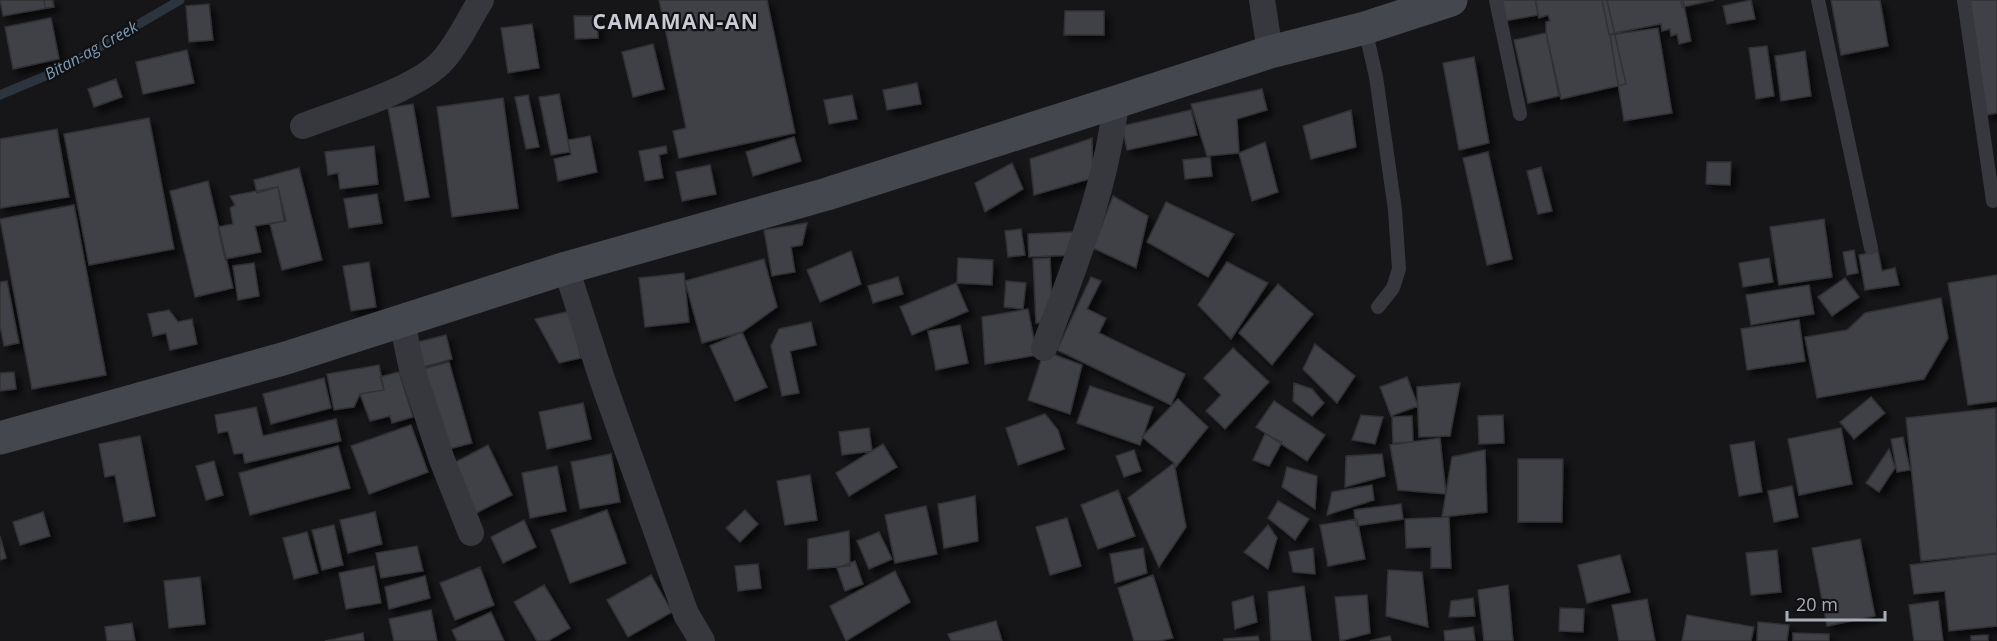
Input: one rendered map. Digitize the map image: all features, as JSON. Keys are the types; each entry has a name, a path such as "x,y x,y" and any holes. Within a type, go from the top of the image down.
{"main road":[{"path":"0,438 286,358 566,268 827,194 1270,52 1365,28 1451,0"}],"street":[{"path":"303,126 397,91 420,78 444,60 481,0"},
{"path":"1262,0 1270,52"},
{"path":"1044,348 1086,235 1103,180 1112,141 1116,102"},
{"path":"566,268 602,379 686,614 702,641"},
{"path":"402,322 412,369 442,460 471,533"}],"lane":[{"path":"1496,0 1520,114"},
{"path":"1818,0 1871,248"},
{"path":"1964,0 1993,201"},
{"path":"1365,28 1376,77 1395,210 1400,269 1392,288 1378,307"}],"building":[{"path":"0,0 52,0 54,7 3,16"},
{"path":"44,0 53,0 54,7 45,8"},
{"path":"659,0 767,0 795,133 679,158 673,131 686,128"},
{"path":"1500,0 1536,0 1538,15 1505,21"},
{"path":"1535,0 1607,0 1626,84 1561,99 1546,33 1546,22 1550,21 1548,15 1539,18"},
{"path":"1602,0 1683,0 1691,41 1679,44 1677,34 1671,36 1670,29 1662,31 1661,24 1609,34"},
{"path":"1681,0 1714,0 1682,7"},
{"path":"1751,0 1755,19 1727,24 1723,6"},
{"path":"1831,0 1880,0 1888,46 1841,55"},
{"path":"1967,0 1997,0 1997,113 1986,115"},
{"path":"209,4 213,40 189,42 186,6"},
{"path":"1065,11 1104,11 1104,35 1064,35"},
{"path":"574,16 597,16 598,38 575,39"},
{"path":"51,18 59,59 13,69 5,27"},
{"path":"532,24 539,68 508,73 501,28"},
{"path":"1658,28 1672,113 1624,121 1610,35"},
{"path":"1546,33 1559,96 1528,103 1514,40"},
{"path":"653,44 664,89 633,97 622,52"},
{"path":"1767,46 1774,96 1756,99 1749,48"},
{"path":"187,50 194,83 143,94 136,62"},
{"path":"1805,51 1811,96 1781,101 1775,56"},
{"path":"1474,57 1489,143 1459,150 1443,63"},
{"path":"116,79 122,97 94,107 88,89"},
{"path":"917,83 921,104 887,110 883,90"},
{"path":"1262,89 1267,110 1237,119 1239,153 1207,156 1191,104"},
{"path":"559,94 570,152 551,155 539,97"},
{"path":"528,95 539,147 526,149 515,97"},
{"path":"852,95 857,119 829,124 824,100"},
{"path":"503,98 518,208 452,217 437,107"},
{"path":"413,104 429,197 405,201 388,108"},
{"path":"1191,110 1197,135 1127,150 1122,126"},
{"path":"1351,110 1356,147 1311,159 1303,126"},
{"path":"149,118 174,249 89,265 64,134"},
{"path":"57,129 69,197 0,208 0,139"},
{"path":"590,136 597,172 558,181 554,159 571,155 568,140"},
{"path":"794,137 801,161 753,176 746,152"},
{"path":"1092,138 1093,178 1034,195 1030,159"},
{"path":"1265,142 1278,192 1252,201 1239,153"},
{"path":"374,146 378,184 340,189 338,173 328,175 325,152"},
{"path":"666,146 667,153 659,155 663,178 645,181 639,151"},
{"path":"1488,152 1512,259 1487,265 1463,158"},
{"path":"1210,157 1212,176 1185,179 1183,160"},
{"path":"1707,162 1731,162 1730,185 1706,184"},
{"path":"1012,163 1023,189 985,212 975,183"},
{"path":"710,165 716,194 682,201 676,172"},
{"path":"1541,167 1552,211 1538,214 1527,171"},
{"path":"299,168 322,260 282,270 270,224 286,221 278,187 257,193 254,180"},
{"path":"208,181 233,288 195,297 170,191"},
{"path":"278,187 284,221 255,226 261,252 225,259 218,227 233,224 230,208 235,205 230,196"},
{"path":"377,194 382,223 349,228 344,199"},
{"path":"1113,196 1148,216 1136,268 1093,248"},
{"path":"1166,202 1234,234 1208,277 1147,242"},
{"path":"74,205 106,375 32,389 0,219"},
{"path":"1824,219 1832,277 1779,285 1770,227"},
{"path":"807,223 802,245 791,247 795,272 772,276 764,230"},
{"path":"1021,229 1025,255 1008,257 1005,231"},
{"path":"1073,232 1074,255 1029,257 1028,234"},
{"path":"1854,250 1858,273 1847,275 1843,252"},
{"path":"851,251 861,284 820,302 807,270"},
{"path":"1878,251 1882,271 1895,268 1899,285 1865,290 1859,255"},
{"path":"958,258 993,260 992,285 957,283"},
{"path":"1050,258 1053,322 1036,323 1033,259"},
{"path":"1769,258 1773,282 1743,287 1739,263"},
{"path":"764,259 777,307 742,332 702,343 685,281"},
{"path":"369,262 376,307 351,311 343,266"},
{"path":"1227,262 1268,283 1231,339 1198,305"},
{"path":"254,263 259,296 238,300 233,266"},
{"path":"684,273 689,322 645,327 639,278"},
{"path":"1997,275 1997,401 1968,405 1948,283"},
{"path":"898,277 903,294 873,303 868,286"},
{"path":"1091,277 1101,281 1087,309 1106,318 1099,333 1185,374 1171,405 1057,350"},
{"path":"1845,278 1859,297 1832,316 1818,297"},
{"path":"7,281 19,343 4,346 0,326 0,282"},
{"path":"1006,281 1026,283 1023,309 1004,307"},
{"path":"956,283 968,311 912,335 900,307"},
{"path":"1278,284 1313,314 1272,365 1239,333"},
{"path":"1809,285 1814,314 1751,325 1746,295"},
{"path":"1941,298 1948,338 1924,379 1817,398 1805,337 1847,330 1865,313"},
{"path":"1028,309 1037,355 985,364 982,317"},
{"path":"169,310 178,322 192,319 197,344 170,350 166,333 153,336 148,314"},
{"path":"571,311 581,358 559,363 535,319"},
{"path":"1799,320 1805,361 1747,370 1741,329"},
{"path":"811,322 816,345 790,351 799,393 782,396 771,346 779,329"},
{"path":"960,325 968,363 936,370 928,331"},
{"path":"742,332 767,387 735,401 710,346"},
{"path":"446,335 452,359 420,368 414,343"},
{"path":"1315,344 1355,376 1337,403 1303,369"},
{"path":"1233,348 1269,382 1225,429 1206,411 1221,395 1204,378"},
{"path":"1044,351 1082,365 1070,414 1028,400"},
{"path":"449,362 472,443 441,451 415,371"},
{"path":"379,365 384,390 360,394 354,407 334,410 327,374"},
{"path":"14,372 16,389 0,391 0,373"},
{"path":"399,372 413,417 392,423 390,416 370,421 360,394 384,390 380,377"},
{"path":"1407,377 1418,406 1391,416 1380,387"},
{"path":"324,378 331,408 271,424 263,394"},
{"path":"1294,383 1312,389 1324,403 1312,416 1293,401"},
{"path":"1460,383 1450,436 1419,437 1417,387"},
{"path":"1090,386 1153,407 1140,445 1077,423"},
{"path":"1871,397 1885,413 1854,439 1840,422"},
{"path":"1178,399 1208,427 1175,468 1174,463 1142,437"},
{"path":"1274,401 1325,435 1307,461 1256,427"},
{"path":"583,403 591,439 547,449 539,412"},
{"path":"256,407 263,436 336,419 341,441 245,463 243,453 234,454 228,431 218,433 215,415"},
{"path":"1996,408 1997,553 1921,561 1906,418"},
{"path":"1045,414 1058,430 1064,449 1018,465 1006,428"},
{"path":"1361,415 1383,417 1375,444 1352,440"},
{"path":"1503,415 1504,443 1479,444 1478,416"},
{"path":"1412,416 1413,442 1393,443 1392,417"},
{"path":"411,425 428,472 369,494 351,446"},
{"path":"869,428 872,451 842,455 839,432"},
{"path":"1841,428 1852,484 1799,495 1788,439"},
{"path":"1265,434 1282,442 1269,466 1253,460"},
{"path":"140,436 155,516 124,522 115,475 105,477 99,444"},
{"path":"1903,437 1910,470 1897,472 1891,439"},
{"path":"1440,438 1446,494 1398,490 1390,445"},
{"path":"1754,441 1762,492 1739,496 1730,445"},
{"path":"883,444 897,467 849,496 836,473"},
{"path":"488,445 512,495 476,513 452,464"},
{"path":"338,446 350,488 250,515 239,473"},
{"path":"1889,449 1895,468 1879,492 1866,483"},
{"path":"1134,450 1141,471 1124,477 1116,456"},
{"path":"1485,450 1487,512 1442,517 1452,457"},
{"path":"611,454 620,502 580,509 571,462"},
{"path":"1382,454 1385,476 1345,487 1346,456"},
{"path":"1518,459 1563,459 1562,522 1518,522"},
{"path":"214,461 223,495 206,500 196,466"},
{"path":"1174,463 1186,527 1159,567 1128,498"},
{"path":"557,466 566,511 530,518 522,473"},
{"path":"1287,467 1317,476 1315,509 1282,487"},
{"path":"810,475 817,520 785,525 777,481"},
{"path":"1372,485 1374,500 1327,515 1332,492"},
{"path":"1792,486 1798,517 1774,522 1768,491"},
{"path":"1118,490 1135,536 1098,549 1081,505"},
{"path":"975,496 978,541 944,548 938,504"},
{"path":"1278,501 1309,519 1295,540 1268,518"},
{"path":"1401,504 1403,519 1356,526 1354,510"},
{"path":"926,506 937,554 895,563 885,515"},
{"path":"607,510 626,563 570,583 551,530"},
{"path":"745,510 758,524 740,542 726,528"},
{"path":"43,512 50,536 20,545 13,522"},
{"path":"375,512 382,544 348,553 340,520"},
{"path":"1449,517 1451,568 1431,568 1431,547 1406,548 1405,519"},
{"path":"1067,518 1081,566 1050,575 1036,527"},
{"path":"1357,519 1365,559 1328,566 1320,525"},
{"path":"524,520 536,547 503,563 491,537"},
{"path":"334,525 343,565 322,570 312,530"},
{"path":"1268,525 1277,538 1268,569 1244,552"},
{"path":"849,531 850,566 808,569 808,539"},
{"path":"307,532 318,573 294,579 283,538"},
{"path":"879,532 892,559 869,569 857,541"},
{"path":"0,536 6,558 0,560"},
{"path":"1860,539 1875,616 1827,626 1812,548"},
{"path":"417,546 423,571 381,578 376,553"},
{"path":"1143,548 1147,573 1115,583 1110,554"},
{"path":"1313,548 1315,574 1293,572 1289,552"},
{"path":"1777,550 1781,592 1751,595 1746,553"},
{"path":"1997,554 1997,626 1949,631 1945,591 1914,594 1910,565"},
{"path":"1620,555 1630,592 1587,603 1578,565"},
{"path":"855,561 863,584 845,591 837,568"},
{"path":"758,564 761,588 738,591 735,566"},
{"path":"374,566 381,603 346,609 339,573"},
{"path":"480,567 494,605 455,620 440,583"},
{"path":"1388,570 1422,572 1428,627 1386,616"},
{"path":"895,571 910,602 846,641 830,606"},
{"path":"651,575 672,612 628,637 607,600"},
{"path":"1153,575 1173,638 1159,641 1134,641 1118,588"},
{"path":"425,576 430,598 389,609 385,587"},
{"path":"200,577 205,624 169,628 164,581"},
{"path":"544,585 570,628 548,641 537,641 514,602"},
{"path":"1508,585 1513,641 1484,641 1478,590"},
{"path":"1304,586 1311,641 1271,641 1268,592"},
{"path":"1367,595 1370,633 1340,641 1335,597"},
{"path":"1253,596 1257,622 1235,629 1232,602"},
{"path":"1473,598 1475,616 1449,617 1451,601"},
{"path":"1647,599 1655,641 1619,641 1612,605"},
{"path":"1938,601 1943,641 1914,641 1909,605"},
{"path":"1560,608 1584,609 1583,632 1559,631"},
{"path":"431,610 437,641 394,641 389,619"},
{"path":"491,612 504,641 457,641 452,630"},
{"path":"1687,615 1754,627 1751,641 1682,641"},
{"path":"996,621 1002,641 951,641 948,634"},
{"path":"1758,622 1789,625 1787,641 1757,641"},
{"path":"132,623 135,641 107,641 105,627"},
{"path":"1473,627 1475,641 1445,641 1444,631"},
{"path":"363,633 364,641 325,641"},
{"path":"1793,633 1829,634 1829,641 1793,641"},
{"path":"1988,635 1988,641 1971,641 1971,636"},
{"path":"1258,636 1259,641 1224,641 1224,639"},
{"path":"1390,636 1391,641 1370,641"}],"waterway":[{"name":"Bitan-ag Creek","path":"0,95 62,69 180,0"}],"district":[{"name":"CAMAMAN-AN","path":"676,21"}]}
